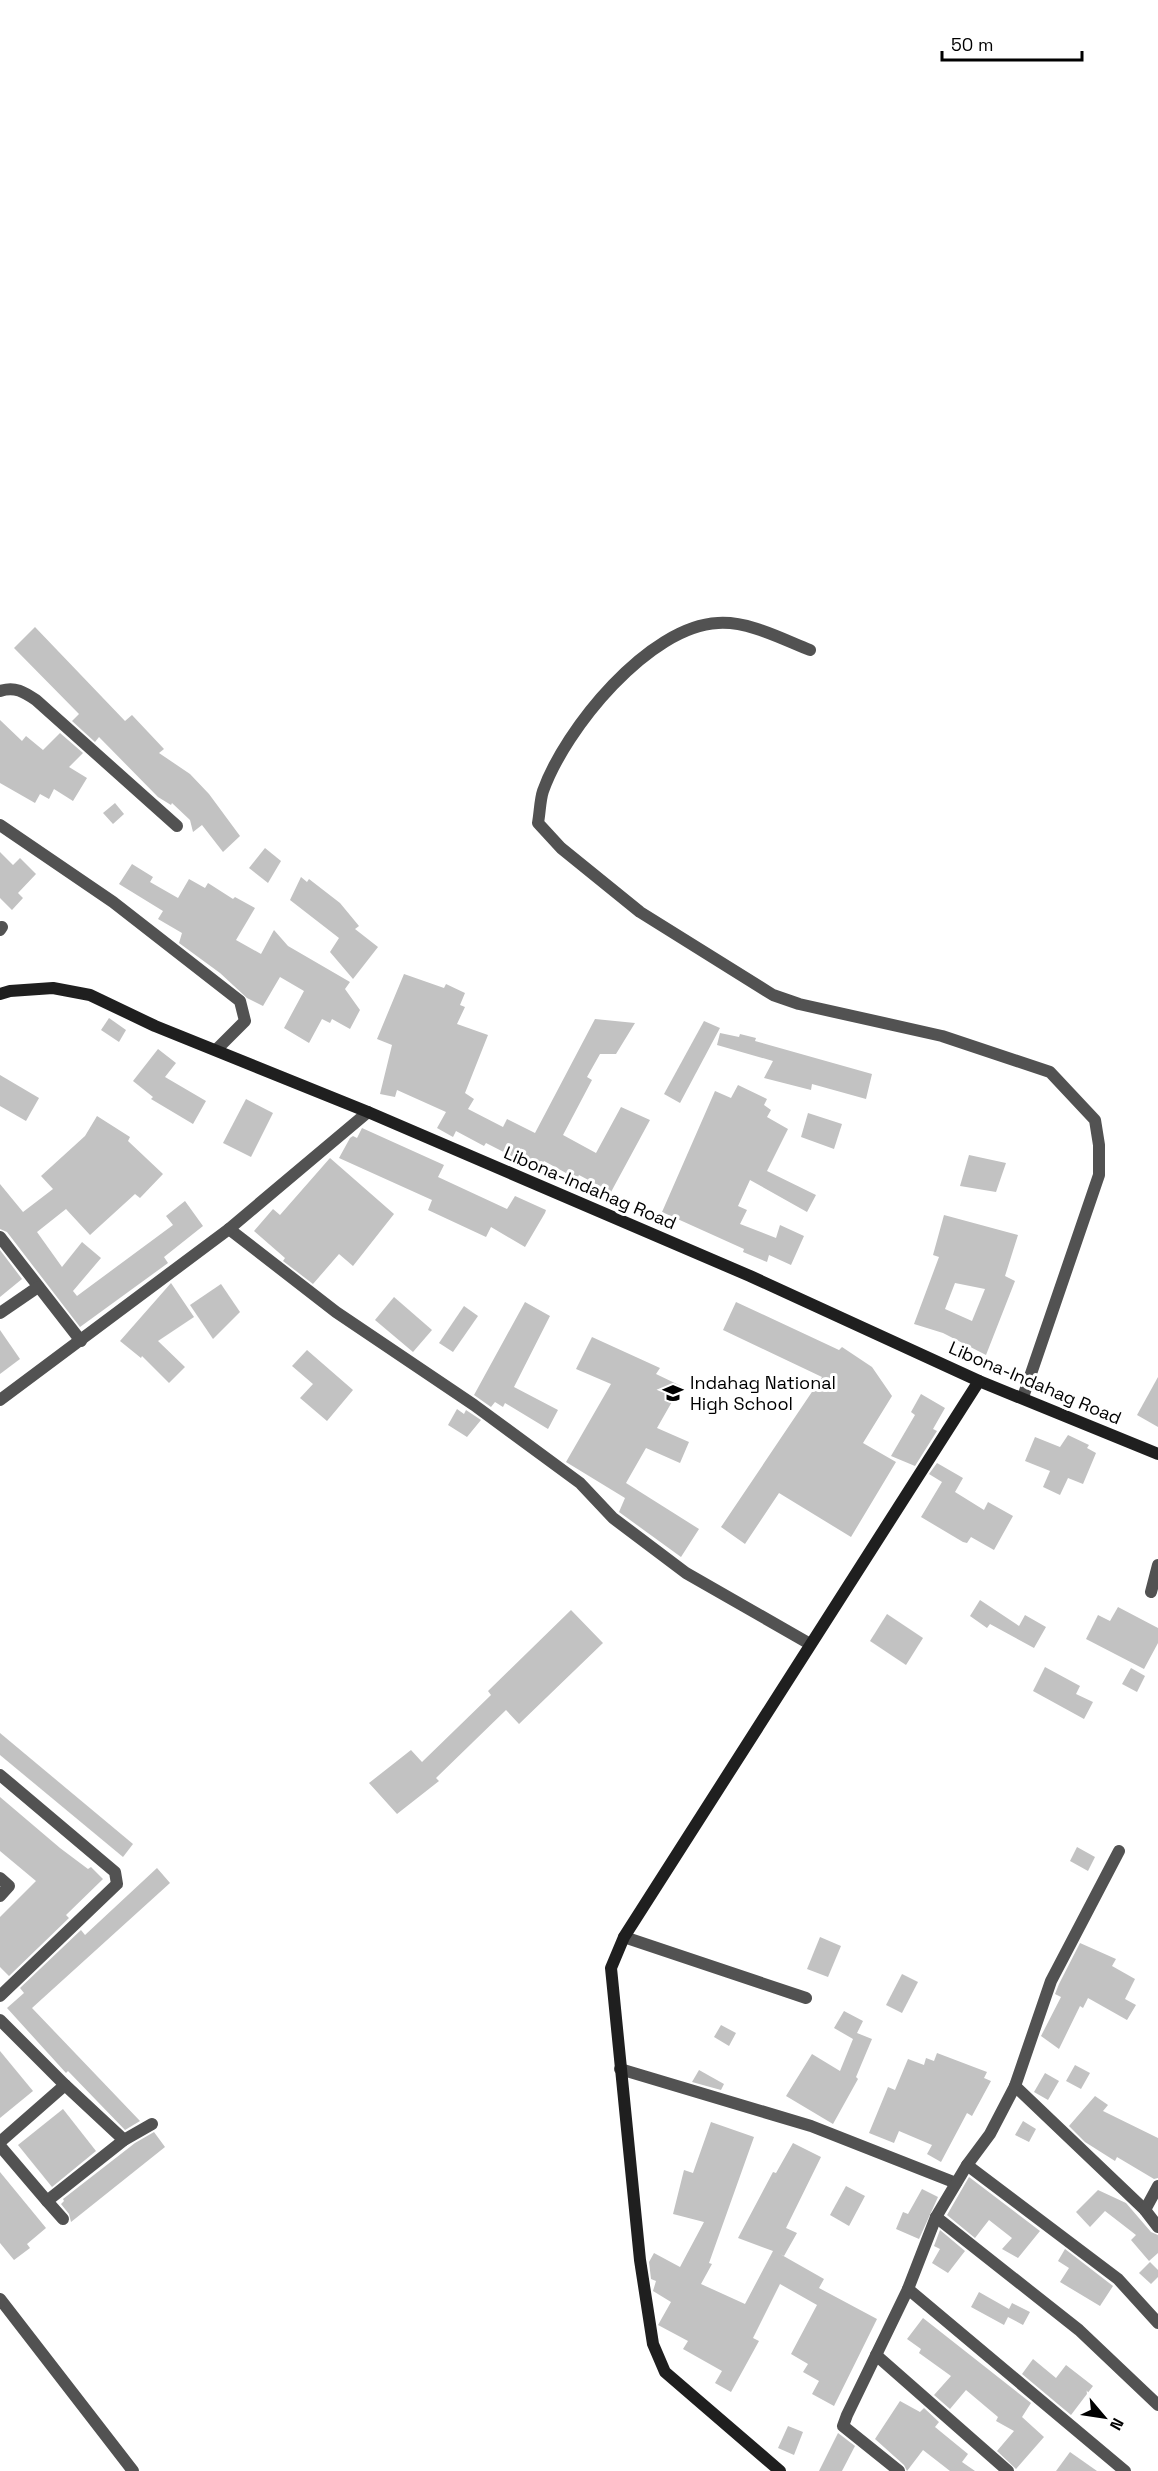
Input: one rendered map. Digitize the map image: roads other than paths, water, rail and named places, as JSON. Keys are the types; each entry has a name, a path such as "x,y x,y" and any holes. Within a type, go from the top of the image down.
{"main road":[{"name":"Libona-Indahag Road","path":"0,994 10,991 53,988 90,995 750,1276 979,1381 1023,1397 1158,1454"},
{"path":"780,2471 665,2372 658,2358 646,2312 611,1968 624,1937 979,1381"}],"street":[{"path":"810,650 759,630 719,622 686,629 634,661 595,706 557,760 542,792 538,822 561,848 640,912 773,995 800,1004 942,1036 1050,1072 1095,1120 1099,1145 1099,1175 1023,1397"},
{"path":"0,691 9,688 21,690 36,700 177,826"},
{"path":"0,825 112,902 240,1001 245,1021 216,1050"},
{"path":"0,1400 229,1228 368,1112"},
{"path":"229,1228 336,1312 474,1406 580,1483 613,1518 686,1573 810,1644"},
{"path":"0,1236 81,1341"},
{"path":"0,1313 38,1287"},
{"path":"1151,1592 1158,1565"},
{"path":"0,1775 115,1872 117,1884 0,1996"},
{"path":"899,2471 843,2426 908,2289 936,2217 990,2134 1015,2086 1051,1981 1119,1851"},
{"path":"0,1878 9,1886 0,1896"},
{"path":"624,1937 806,1998"},
{"path":"0,2020 124,2140"},
{"path":"620,2069 811,2126 956,2183"},
{"path":"63,2219 0,2144 65,2085"},
{"path":"1015,2086 1145,2210 1158,2226"},
{"path":"47,2201 124,2140 152,2124"},
{"path":"968,2165 1118,2279 1158,2324"},
{"path":"1145,2210 1158,2186"},
{"path":"936,2217 1079,2330 1158,2405"},
{"path":"908,2289 1125,2471"},
{"path":"0,2299 133,2471"},
{"path":"876,2355 1008,2471"}],"place":[{"name":"Indahag National High School","path":"673,1393"}]}
